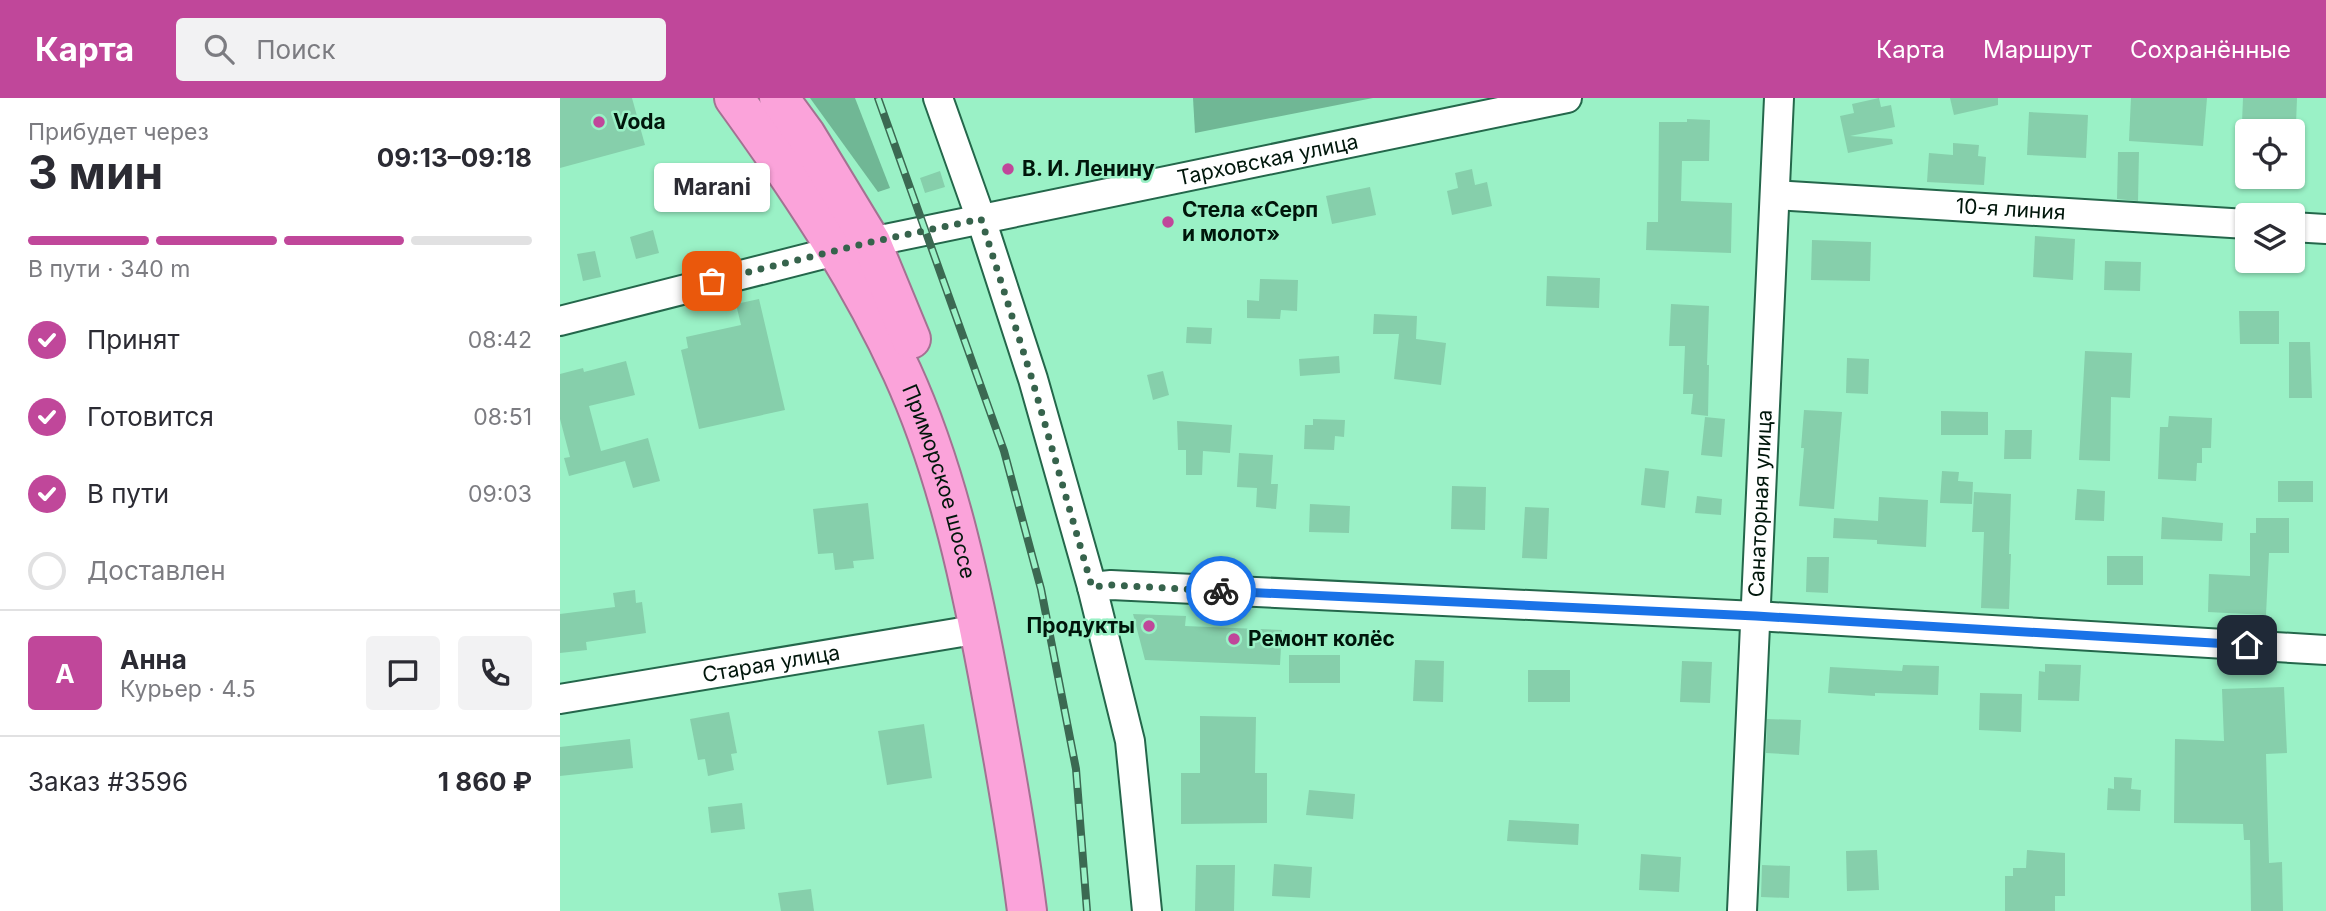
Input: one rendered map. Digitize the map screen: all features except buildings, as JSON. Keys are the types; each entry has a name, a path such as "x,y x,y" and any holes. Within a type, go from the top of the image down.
{"highway":[{"name":"Приморское шоссе","path":"734,98 783,166 855,245 934,453 980,629 1027,911"},
{"name":"Приморское шоссе","path":"779,98 806,135 855,245 954,445 985,554 999,617 1030,779 1049,911"}],"street":[{"path":"938,98 981,219 1032,379 1092,587 1130,741 1147,911"},
{"name":"Тарховская улица","path":"560,321 855,245 1567,98"},
{"name":"Санаторная улица","path":"1742,911 1779,98"},
{"name":"10-я линия","path":"1775,195 2235,223"},
{"path":"2305,228 2326,229"},
{"path":"1092,587 1125,586 1756,616 2326,650"},
{"name":"Старая улица","path":"560,699 980,629"}],"green space":[{"path":"810,98 855,98 890,188 878,192"},
{"path":"1193,98 1373,98 1195,133"}],"railway":[{"path":"878,98 1004,451 1041,589 1076,769 1087,911"}],"way so far":[{"path":"712,281 871,242 981,219 1032,379 1092,587 1111,585 1221,591"}],"place":[{"name":"Voda","path":"599,122"},
{"name":"В. И. Ленину","path":"1008,169"},
{"name":"Стела «Серп и молот»","path":"1168,222"},
{"name":"Marani","path":"712,281"},
{"name":"Продукты","path":"1149,626"},
{"name":"Ремонт колёс","path":"1234,639"}],"route":[{"path":"1221,591 1756,616 2247,645"}]}
